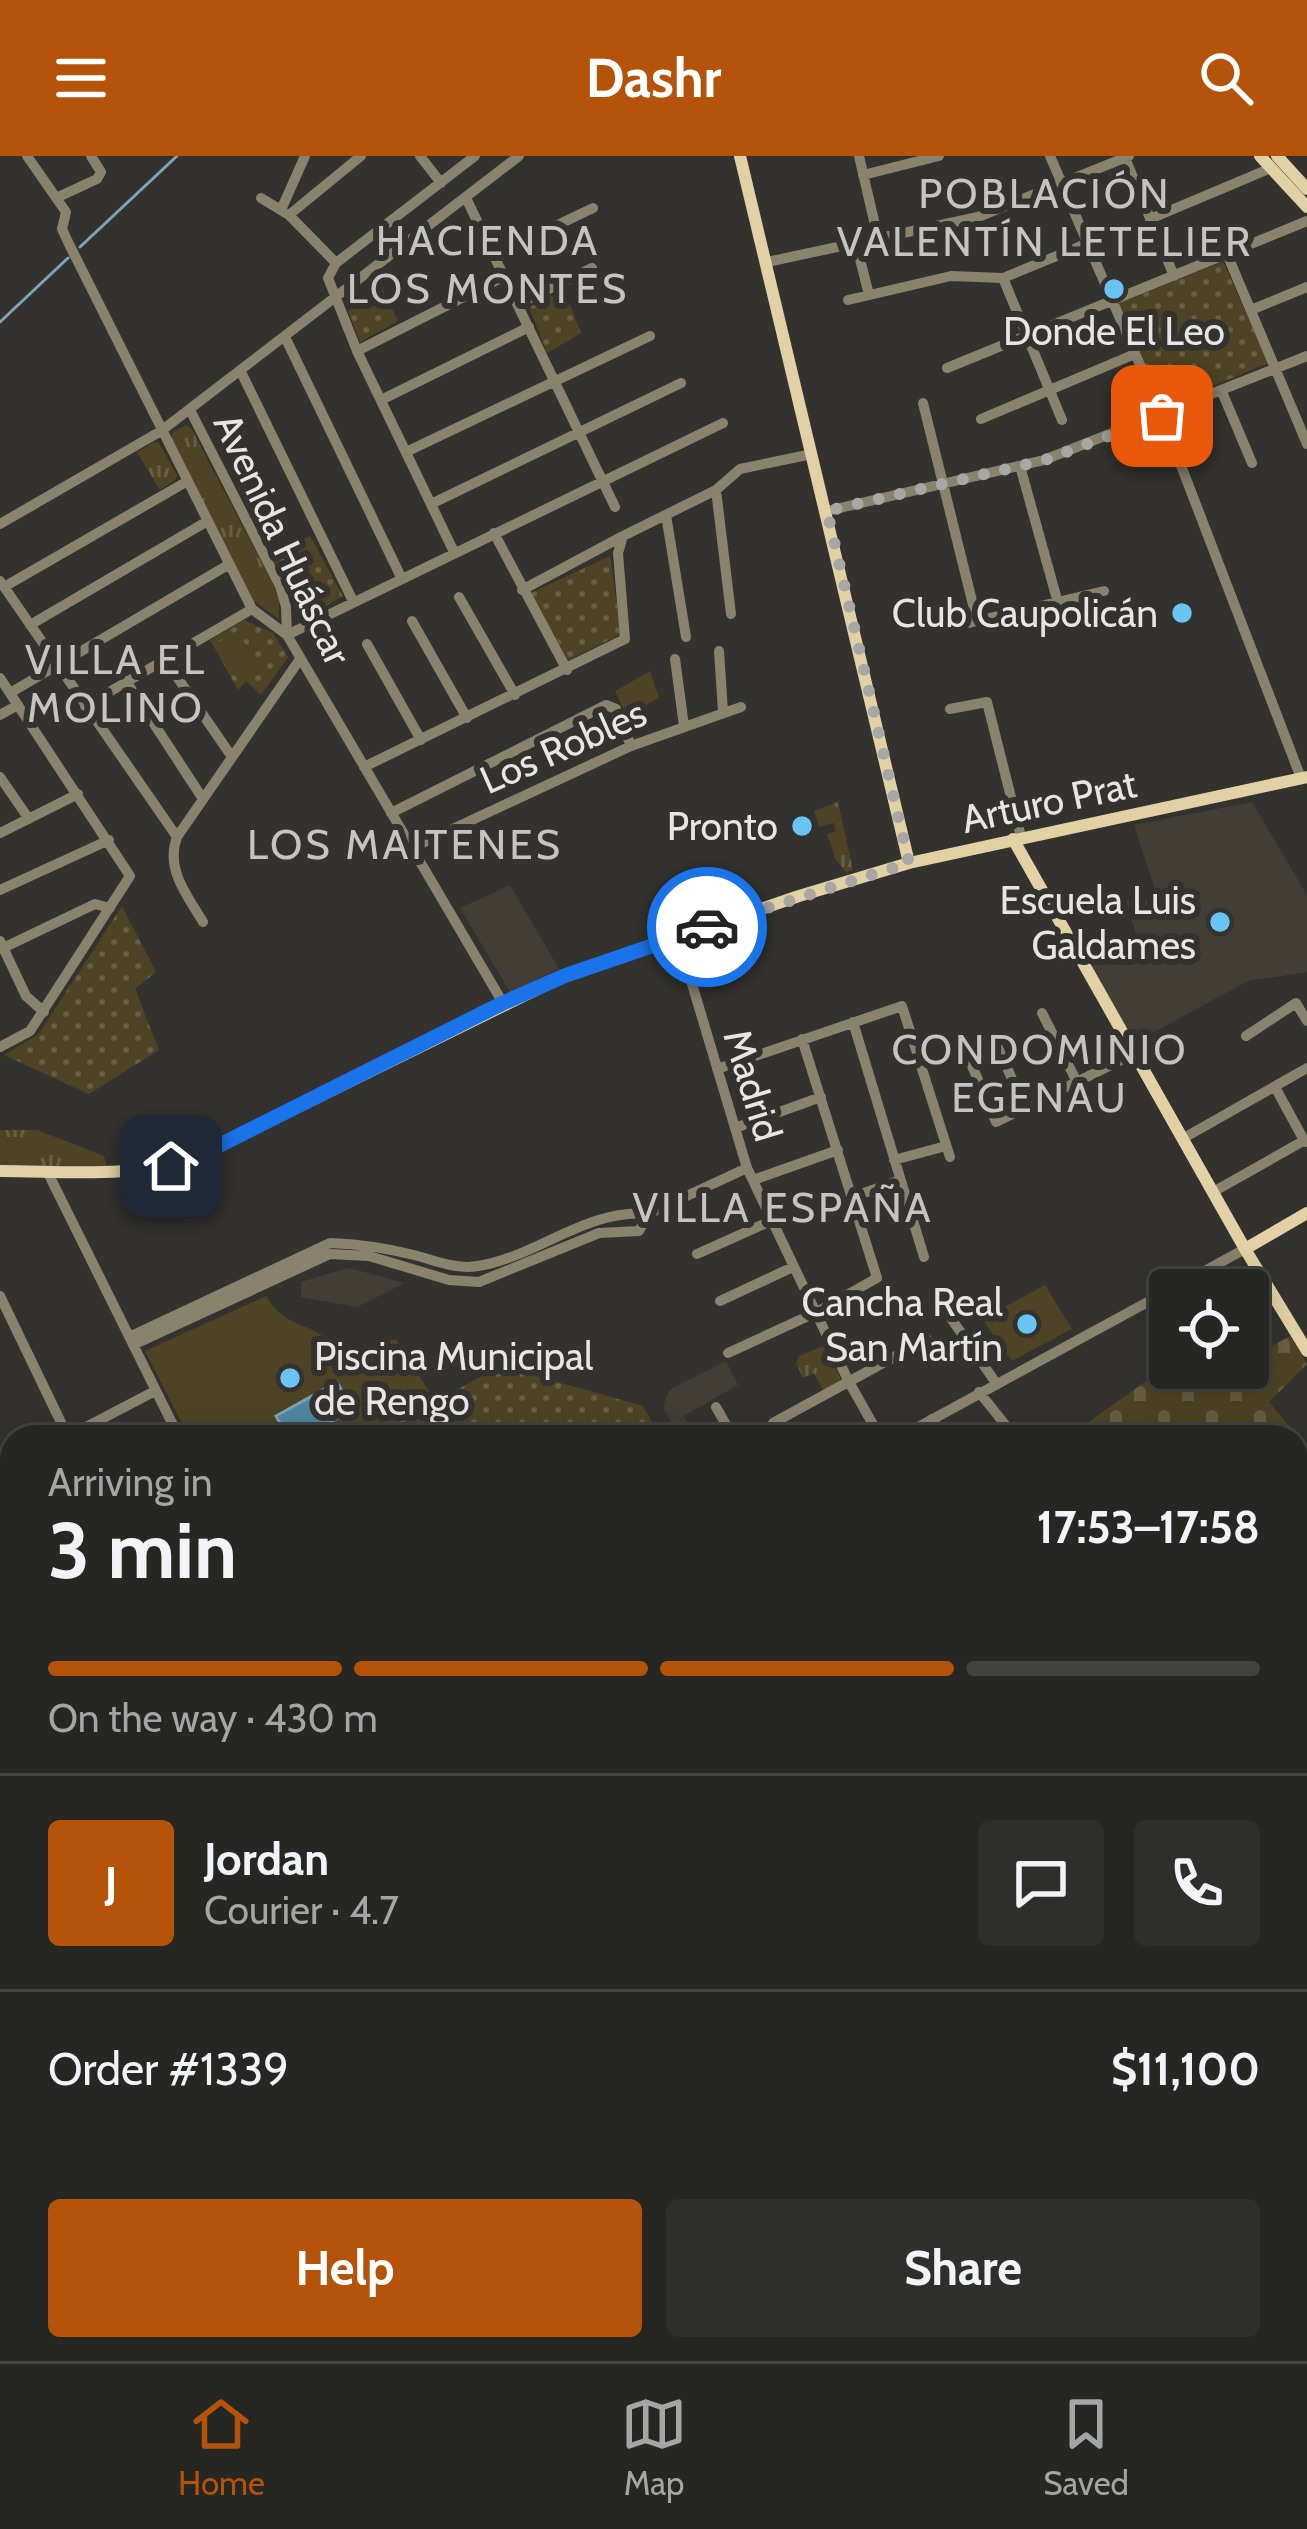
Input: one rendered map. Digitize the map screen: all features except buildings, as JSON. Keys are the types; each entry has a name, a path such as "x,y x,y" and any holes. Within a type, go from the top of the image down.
{"main road":[{"path":"740,156 909,863"},
{"path":"1260,156 1307,188"},
{"path":"1274,162 1307,206"},
{"name":"Arturo Prat","path":"0,1171 144,1172 198,1156 564,976 909,863 1304,777"},
{"path":"1017,838 1133,1054 1307,1351"},
{"path":"1245,1249 1307,1213"}],"street":[{"path":"27,156 66,212 62,230 228,565 252,609 287,635 723,423"},
{"path":"56,198 97,179 101,172 91,156"},
{"path":"285,213 305,156"},
{"path":"285,213 361,156"},
{"path":"419,156 441,183"},
{"path":"454,552 357,351 328,278 336,262 475,156"},
{"path":"0,524 161,431 519,156"},
{"path":"859,156 878,238"},
{"path":"863,175 940,156"},
{"path":"1050,156 1162,416 1304,777"},
{"path":"767,262 978,217 1127,157 1174,276"},
{"path":"1150,219 1274,162"},
{"path":"261,198 285,213 336,262"},
{"path":"466,198 615,508"},
{"path":"494,255 593,208"},
{"path":"946,368 1307,221"},
{"path":"848,300 951,276 1003,278 1088,243"},
{"path":"856,244 869,296"},
{"path":"1227,254 1307,444"},
{"path":"518,304 592,268"},
{"path":"357,351 505,276"},
{"path":"1003,278 1062,420"},
{"path":"1251,310 1307,286"},
{"path":"381,400 529,327"},
{"path":"406,452 650,336"},
{"path":"285,337 401,578"},
{"path":"981,419 1135,354"},
{"path":"827,511 1020,466 1162,416 1307,356"},
{"path":"241,372 353,601"},
{"path":"431,504 681,383"},
{"path":"1222,392 1252,463"},
{"path":"922,403 977,621"},
{"name":"Avenida Huáscar","path":"190,410 280,586 287,635 503,1003"},
{"path":"522,590 716,490 740,469 812,454"},
{"path":"1020,466 1058,602"},
{"path":"177,837 2,584 186,482"},
{"path":"716,490 731,614"},
{"path":"666,514 686,637"},
{"path":"30,625 206,522"},
{"path":"494,533 567,670"},
{"path":"364,767 625,639 618,553 623,536"},
{"path":"10,693 228,565"},
{"path":"960,625 1104,591"},
{"path":"459,597 515,695"},
{"path":"85,706 252,609"},
{"path":"412,621 467,718"},
{"path":"367,644 421,740"},
{"path":"719,651 722,712"},
{"path":"164,658 232,757"},
{"path":"203,922 172,861 177,837 300,658"},
{"path":"675,659 684,726"},
{"path":"0,678 130,870 44,1012 21,1039 0,1047"},
{"path":"126,681 203,799"},
{"path":"950,709 987,702 1017,838"},
{"path":"0,715 18,705"},
{"path":"391,813 606,705 616,709 632,746"},
{"name":"Los Robles","path":"412,848 632,746 741,707"},
{"path":"0,777 29,819"},
{"path":"0,833 78,794"},
{"path":"0,890 109,840"},
{"path":"44,1012 26,996 2,945 95,904 110,908"},
{"name":"Madrid","path":"678,938 750,1174 873,1425"},
{"path":"1246,1036 1296,1003 1307,1021"},
{"path":"716,1069 897,1006 907,1014 948,1151 894,1160"},
{"path":"1042,1013 1077,1082"},
{"path":"853,1022 924,1257"},
{"path":"993,1037 1018,1092"},
{"path":"728,1353 877,1278 802,1039"},
{"path":"961,1040 996,1122 1133,1054"},
{"path":"1182,1139 1307,1068"},
{"path":"1213,1192 1306,1142 1275,1087"},
{"path":"988,1105 1018,1092 1044,1089 1053,1094"},
{"path":"735,1128 821,1097"},
{"path":"131,1341 330,1243 362,1244 476,1267 575,1229 631,1213 648,1214 750,1174 838,1150"},
{"path":"47,1171 172,1425"},
{"path":"698,1253 773,1220 784,1222 900,1180"},
{"path":"921,1425 1245,1249"},
{"path":"720,1301 793,1267"},
{"path":"0,1296 61,1425"},
{"path":"940,1304 996,1384"},
{"path":"773,1423 926,1339"},
{"path":"90,1425 155,1391"},
{"path":"979,1392 1005,1425"},
{"path":"716,1407 726,1425"},
{"path":"932,1419 937,1425"}],"shaded area":[{"name":"Escuela Luis Galdames","path":"1252,802 1307,895 1307,972 1248,981 1134,1043 1076,942 1136,935 1126,900 1158,899 1134,825"},
{"path":"510,885 559,969 510,992 460,908"},
{"path":"348,1268 405,1283 357,1307 301,1297 301,1282"},
{"path":"726,1361 738,1385 684,1416 689,1425 673,1425 663,1407 669,1390"}],"green space":[{"path":"1223,261 1268,363 1163,407 1118,304"},
{"path":"380,284 398,321 360,342 348,311"},
{"path":"564,290 581,333 547,353 529,307"},
{"path":"186,425 273,584 279,619 253,600 171,439 173,432"},
{"path":"155,442 177,475 160,490 137,452"},
{"path":"310,536 343,596 298,622 297,605 270,555"},
{"path":"610,556 621,634 568,660 531,593"},
{"path":"244,620 273,633 288,657 261,695 246,681 238,690 210,640"},
{"path":"237,631 258,665 236,677 216,644"},
{"path":"650,671 659,698 626,715 615,691"},
{"path":"838,802 853,870 846,872 827,834 836,831 834,823 819,827 814,811"},
{"path":"122,906 156,972 135,989 159,1050 89,1094 4,1055 38,1035"},
{"path":"0,1130 37,1130 104,1156 107,1169 0,1172"},
{"name":"Cancha Real San Martín","path":"1045,1285 1072,1329 1012,1361 982,1319"},
{"name":"Piscina Municipal de Rengo","path":"266,1296 283,1316 322,1335 340,1355 396,1339 436,1402 393,1425 183,1425 145,1351"},
{"path":"1290,1336 1307,1364 1269,1402 1288,1425 1084,1425 1149,1379 1149,1389 1269,1389 1269,1348"},
{"path":"825,1345 843,1384 825,1394 814,1373 803,1378 796,1363 799,1356"},
{"path":"500,1366 643,1406 654,1425 393,1425"}],"water":[{"path":"337,1382 352,1410 325,1425 281,1425 276,1416"}],"waterway":[{"path":"80,247 177,156"},
{"path":"0,322 68,258"}],"way so far":[{"path":"707,927 909,863 827,511 1045,460 1162,416"}],"place":[{"name":"Donde El Leo","path":"1114,289"},
{"name":"Club Caupolicán","path":"1182,613"},
{"name":"Pronto","path":"802,826"},
{"name":"Escuela Luis Galdames","path":"1220,922"},
{"name":"Cancha Real San Martín","path":"1027,1324"},
{"name":"Piscina Municipal de Rengo","path":"290,1378"}],"district":[{"name":"POBLACIÓN VALENTÍN LETELIER","path":"1045,217"},
{"name":"HACIENDA LOS MONTES","path":"488,264"},
{"name":"VILLA EL MOLINO","path":"116,683"},
{"name":"LOS MAITENES","path":"405,844"},
{"name":"CONDOMINIO EGENAU","path":"1040,1073"},
{"name":"VILLA ESPAÑA","path":"783,1207"}],"route":[{"path":"171,1166 503,1003 564,976 707,927"}]}
